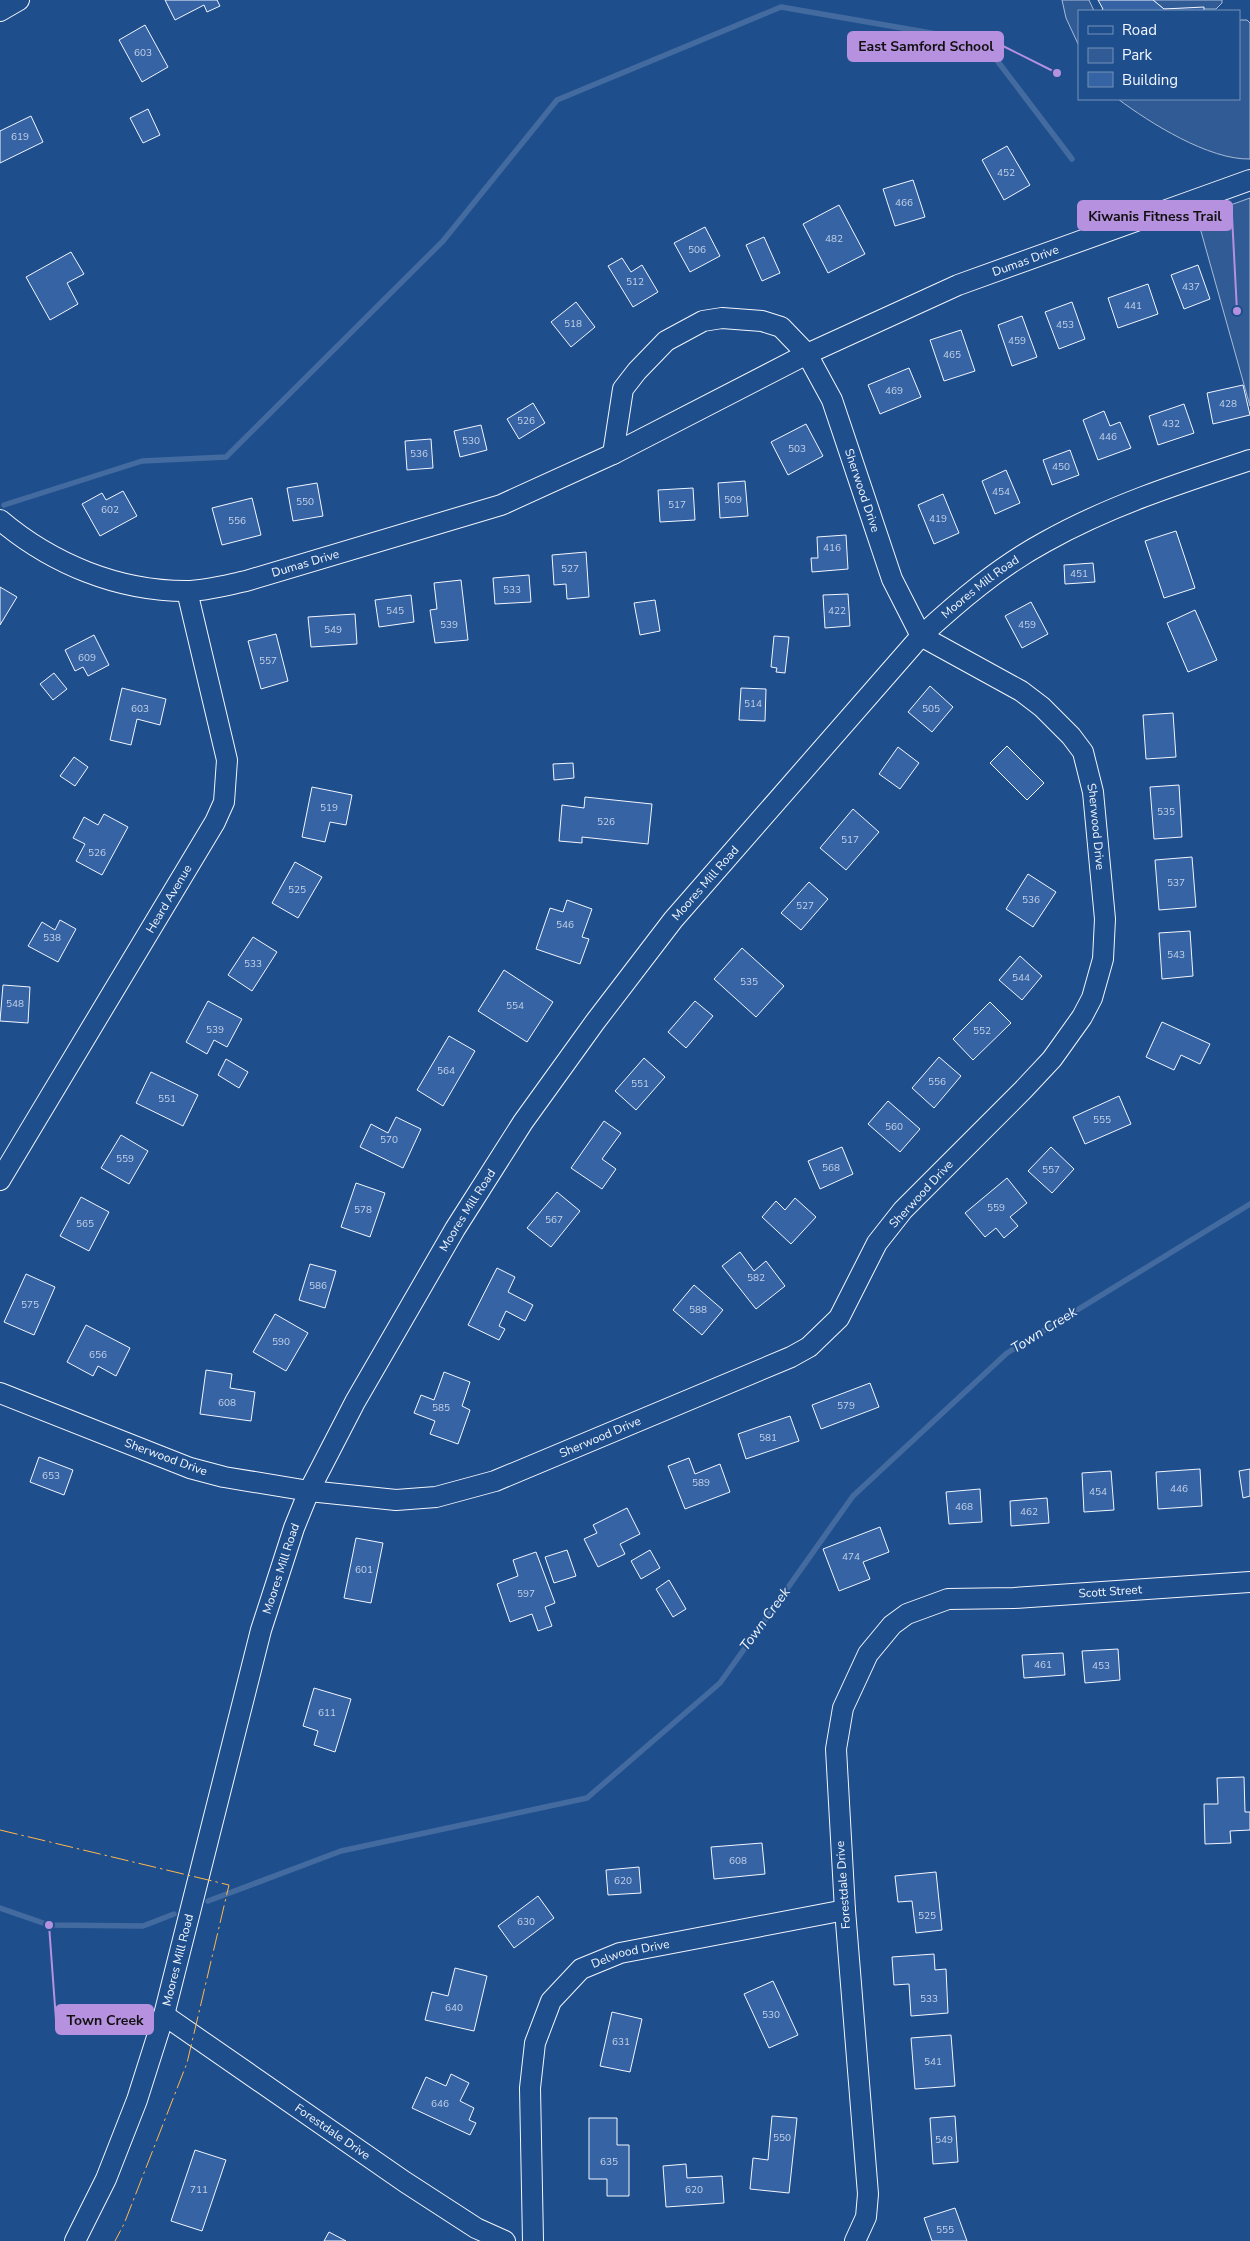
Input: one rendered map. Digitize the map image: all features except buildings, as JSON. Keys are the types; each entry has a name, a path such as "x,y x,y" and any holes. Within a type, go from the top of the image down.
{"street":[{"path":"0,11 19,0"},
{"name":"Dumas Drive","path":"0,520 22,538 77,569 118,583 160,590 187,591 210,589 246,581 461,519 501,505 613,454 807,354 958,285 1250,180"},
{"path":"613,454 623,389 637,371 666,342 702,322 722,318 762,321 781,327 807,354"},
{"name":"Sherwood Drive","path":"0,1393 190,1468 224,1477 309,1491 396,1500 436,1497 495,1481 791,1357 810,1347 839,1318 877,1243 903,1210 1052,1059 1078,1024 1092,998 1103,959 1105,919 1093,792 1082,752 1071,736 1042,707 1021,691 921,636 892,579 832,400 807,354"},
{"name":"Moores Mill Road","path":"75,2241 106,2179 137,2100 164,2015 261,1630 294,1528 309,1491 355,1402 456,1229 523,1122 595,1022 673,920 921,636 964,596 1045,542 1131,501 1250,460"},
{"name":"Heard Avenue","path":"0,1180 215,822 224,802 227,760 187,591"},
{"name":"Scott Street","path":"969,1597 1014,1598 1250,1582"},
{"name":"Forestdale Drive","path":"855,2241 866,2218 868,2194 845,1910 836,1749 843,1708 850,1689 868,1654 892,1625 907,1614 948,1599 969,1597"},
{"name":"Delwood Drive","path":"533,2241 530,2088 535,2043 551,2001 581,1969 620,1953 845,1910"},
{"name":"Forestdale Drive","path":"164,2015 405,2182 476,2228 505,2241"}],"green space":[{"path":"1062,0 1089,0 1094,10 1078,10 1078,44 1066,18"},
{"path":"1153,0 1222,0 1222,3 1216,9 1164,9"},
{"path":"1240,20 1247,20 1250,23 1250,159 1234,158 1199,147 1146,119 1119,100 1240,100"},
{"path":"1250,198 1250,406 1197,217"}],"waterway":[{"path":"4,505 142,461 226,457 443,241 557,100 781,7 983,42 1072,159"},
{"name":"Town Creek","path":"208,1901 341,1851 587,1798 720,1683 853,1496 1007,1353 1250,1204"},
{"name":"Town Creek","path":"0,1908 49,1925 143,1926 174,1914"}],"power":[{"path":"0,1830 229,1885 187,2063 124,2224 115,2241"}],"place":[{"name":"East Samford School","path":"1057,73"},
{"name":"Kiwanis Fitness Trail","path":"1237,311"},
{"name":"Town Creek","path":"49,1925"}]}
